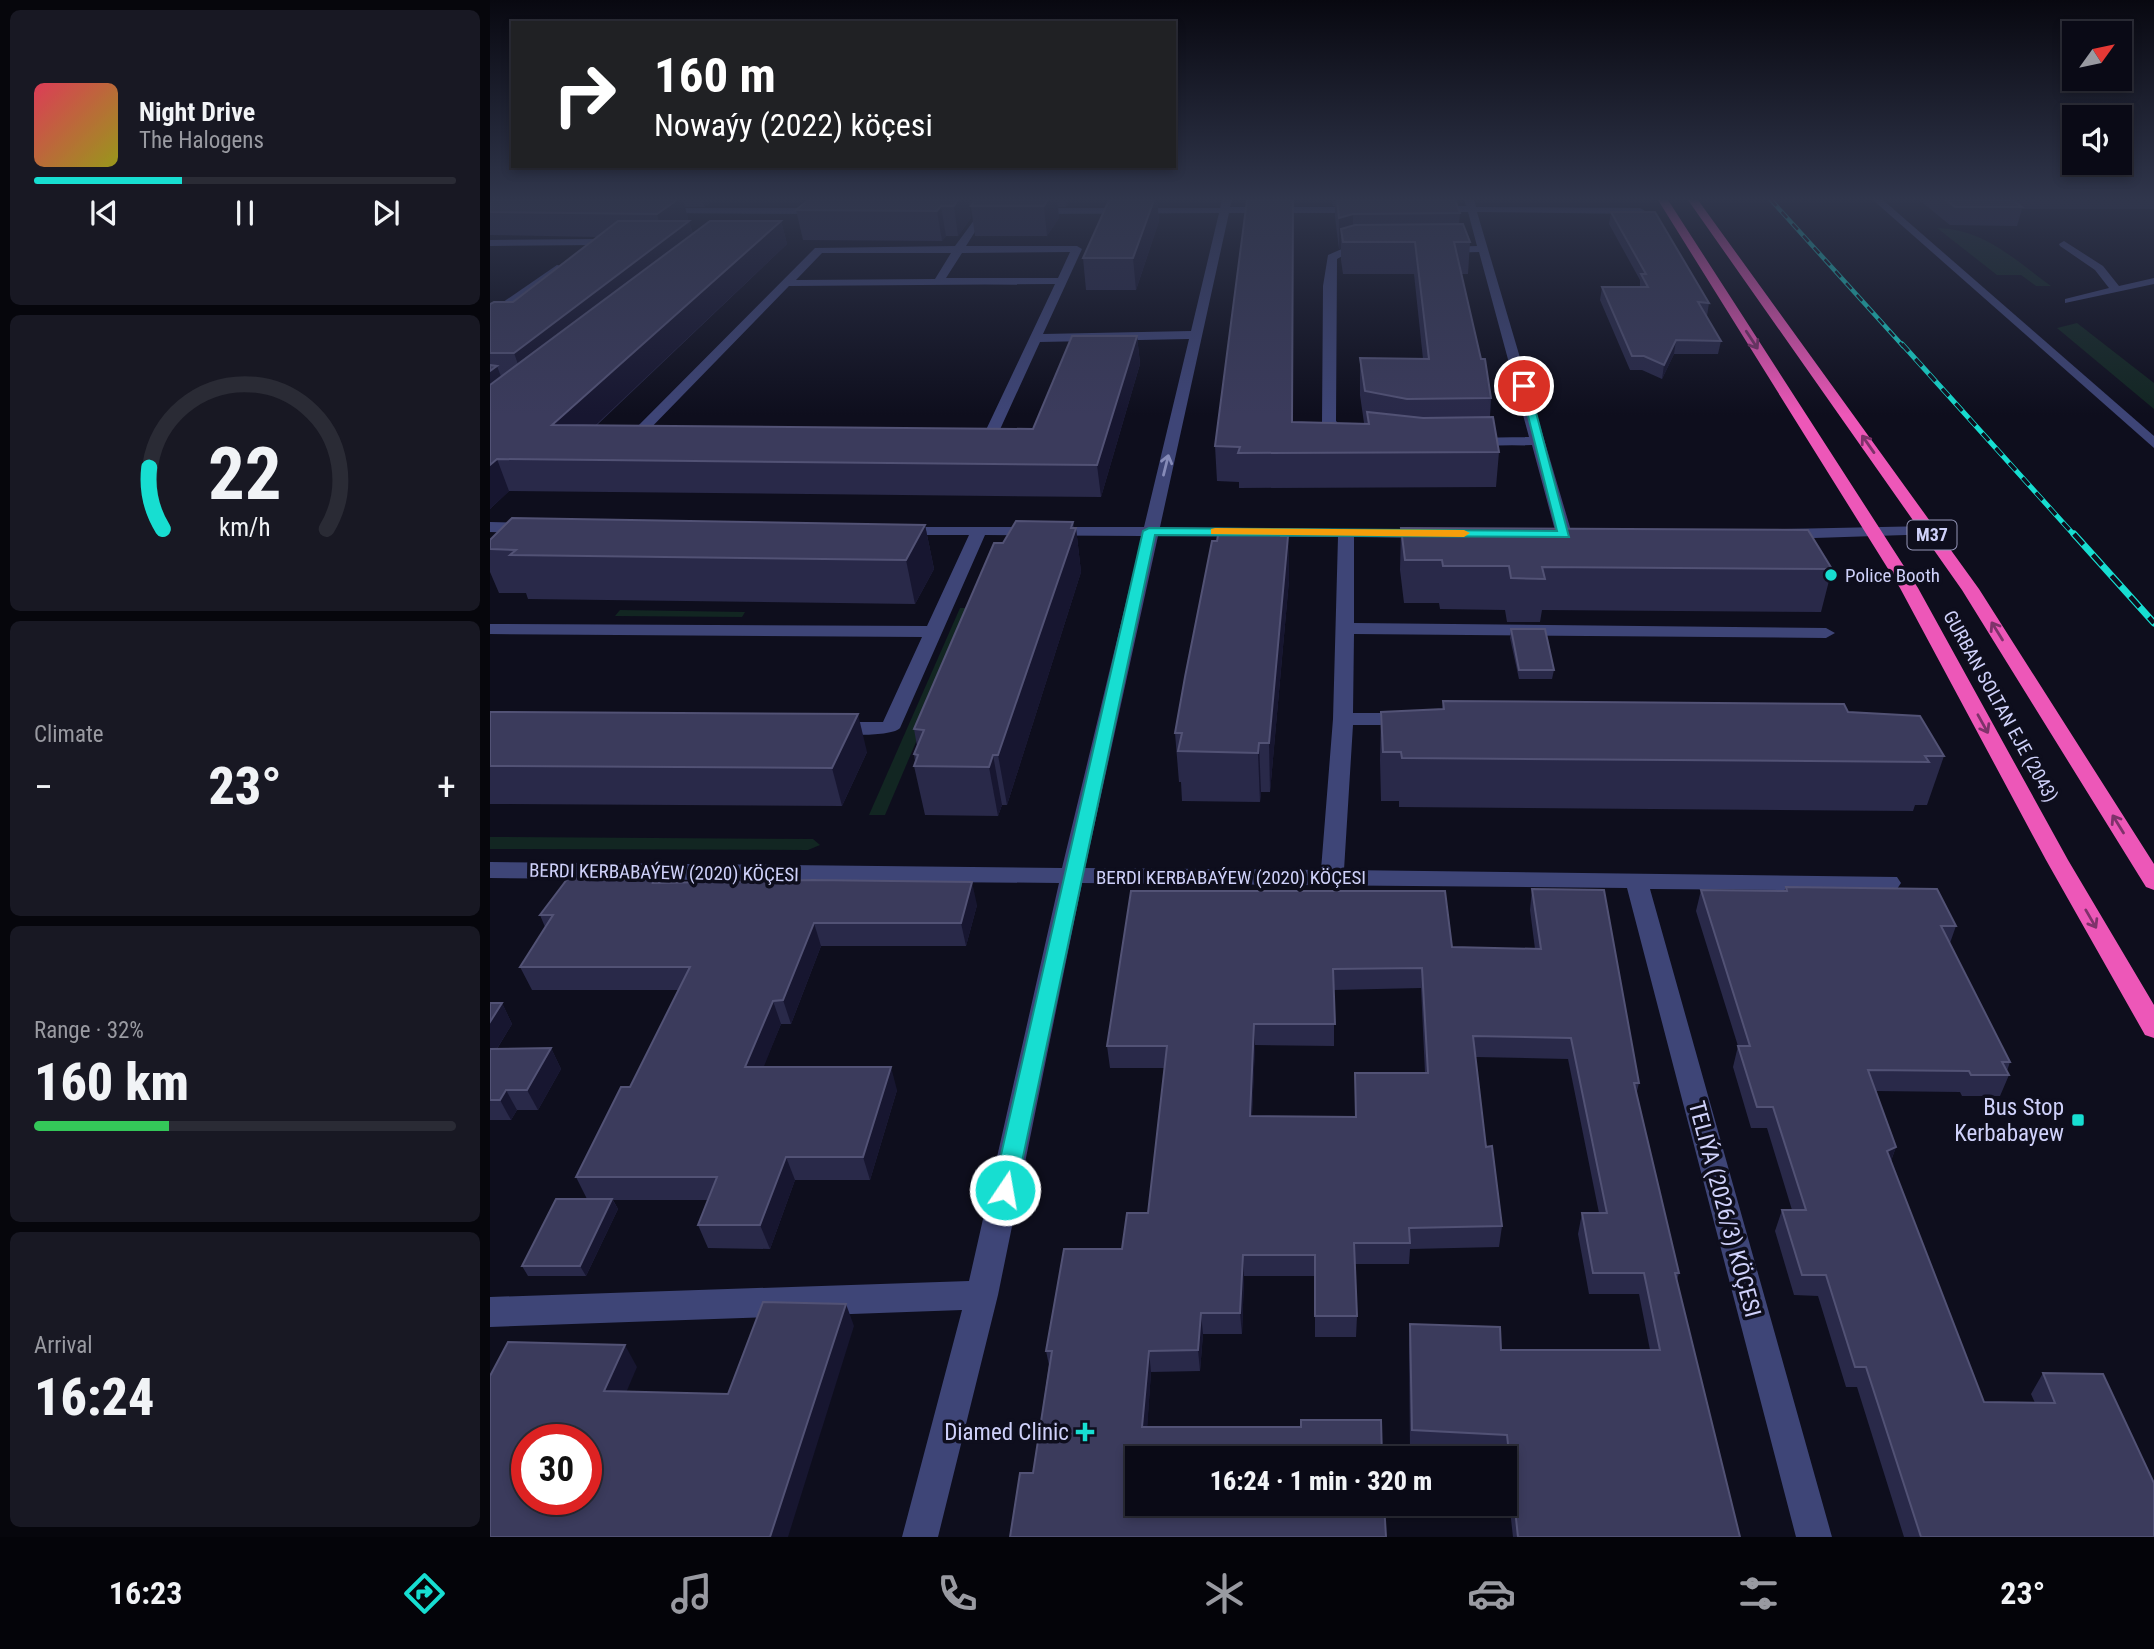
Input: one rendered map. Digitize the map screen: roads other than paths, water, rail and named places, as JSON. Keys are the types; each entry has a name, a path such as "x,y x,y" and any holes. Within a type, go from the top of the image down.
{"highway":[{"name":"GURBAN SOLTAN EJE (2043)","path":"1709,272 1874,531 2154,1028"},
{"name":"GURBAN SOLTAN EJE (2043)","path":"1744,272 1970,589 2154,882"}],"street":[{"path":"490,316 554,272"},
{"path":"798,272 631,440 990,436 1066,272"},
{"path":"938,282 945,272"},
{"path":"919,1537 982,1295 1149,531 1211,272"},
{"path":"1330,272 1329,422 1338,430 1374,440"},
{"path":"1490,272 1540,441 1564,534"},
{"path":"1959,272 2154,444"},
{"path":"2102,272 2116,289"},
{"path":"787,283 1061,281"},
{"path":"2070,301 2154,281"},
{"path":"1037,338 1197,335"},
{"path":"1462,442 1540,441"},
{"path":"490,527 546,528"},
{"path":"881,530 1441,533"},
{"path":"821,727 890,728 979,531"},
{"path":"1763,535 1930,531"},
{"path":"1332,877 1343,719 1346,532"},
{"path":"1345,628 1826,633"},
{"path":"490,629 934,632"},
{"path":"1343,719 1426,719"},
{"name":"BERDI KERBABAÝEW (2020) KÖÇESI","path":"490,870 1889,883"},
{"name":"TELIÝA (2026/3) KÖÇESI","path":"1636,880 1814,1537"},
{"path":"490,1312 982,1295"}],"railway":[{"path":"1836,272 1903,346"},
{"path":"1902,344 2075,536"},
{"path":"2074,534 2154,623"}],"place":[{"name":"Police Booth","path":"1831,575"},
{"name":"Bus Stop Kerbabayew","path":"2078,1120"},
{"name":"Diamed Clinic","path":"1085,1432"}]}
